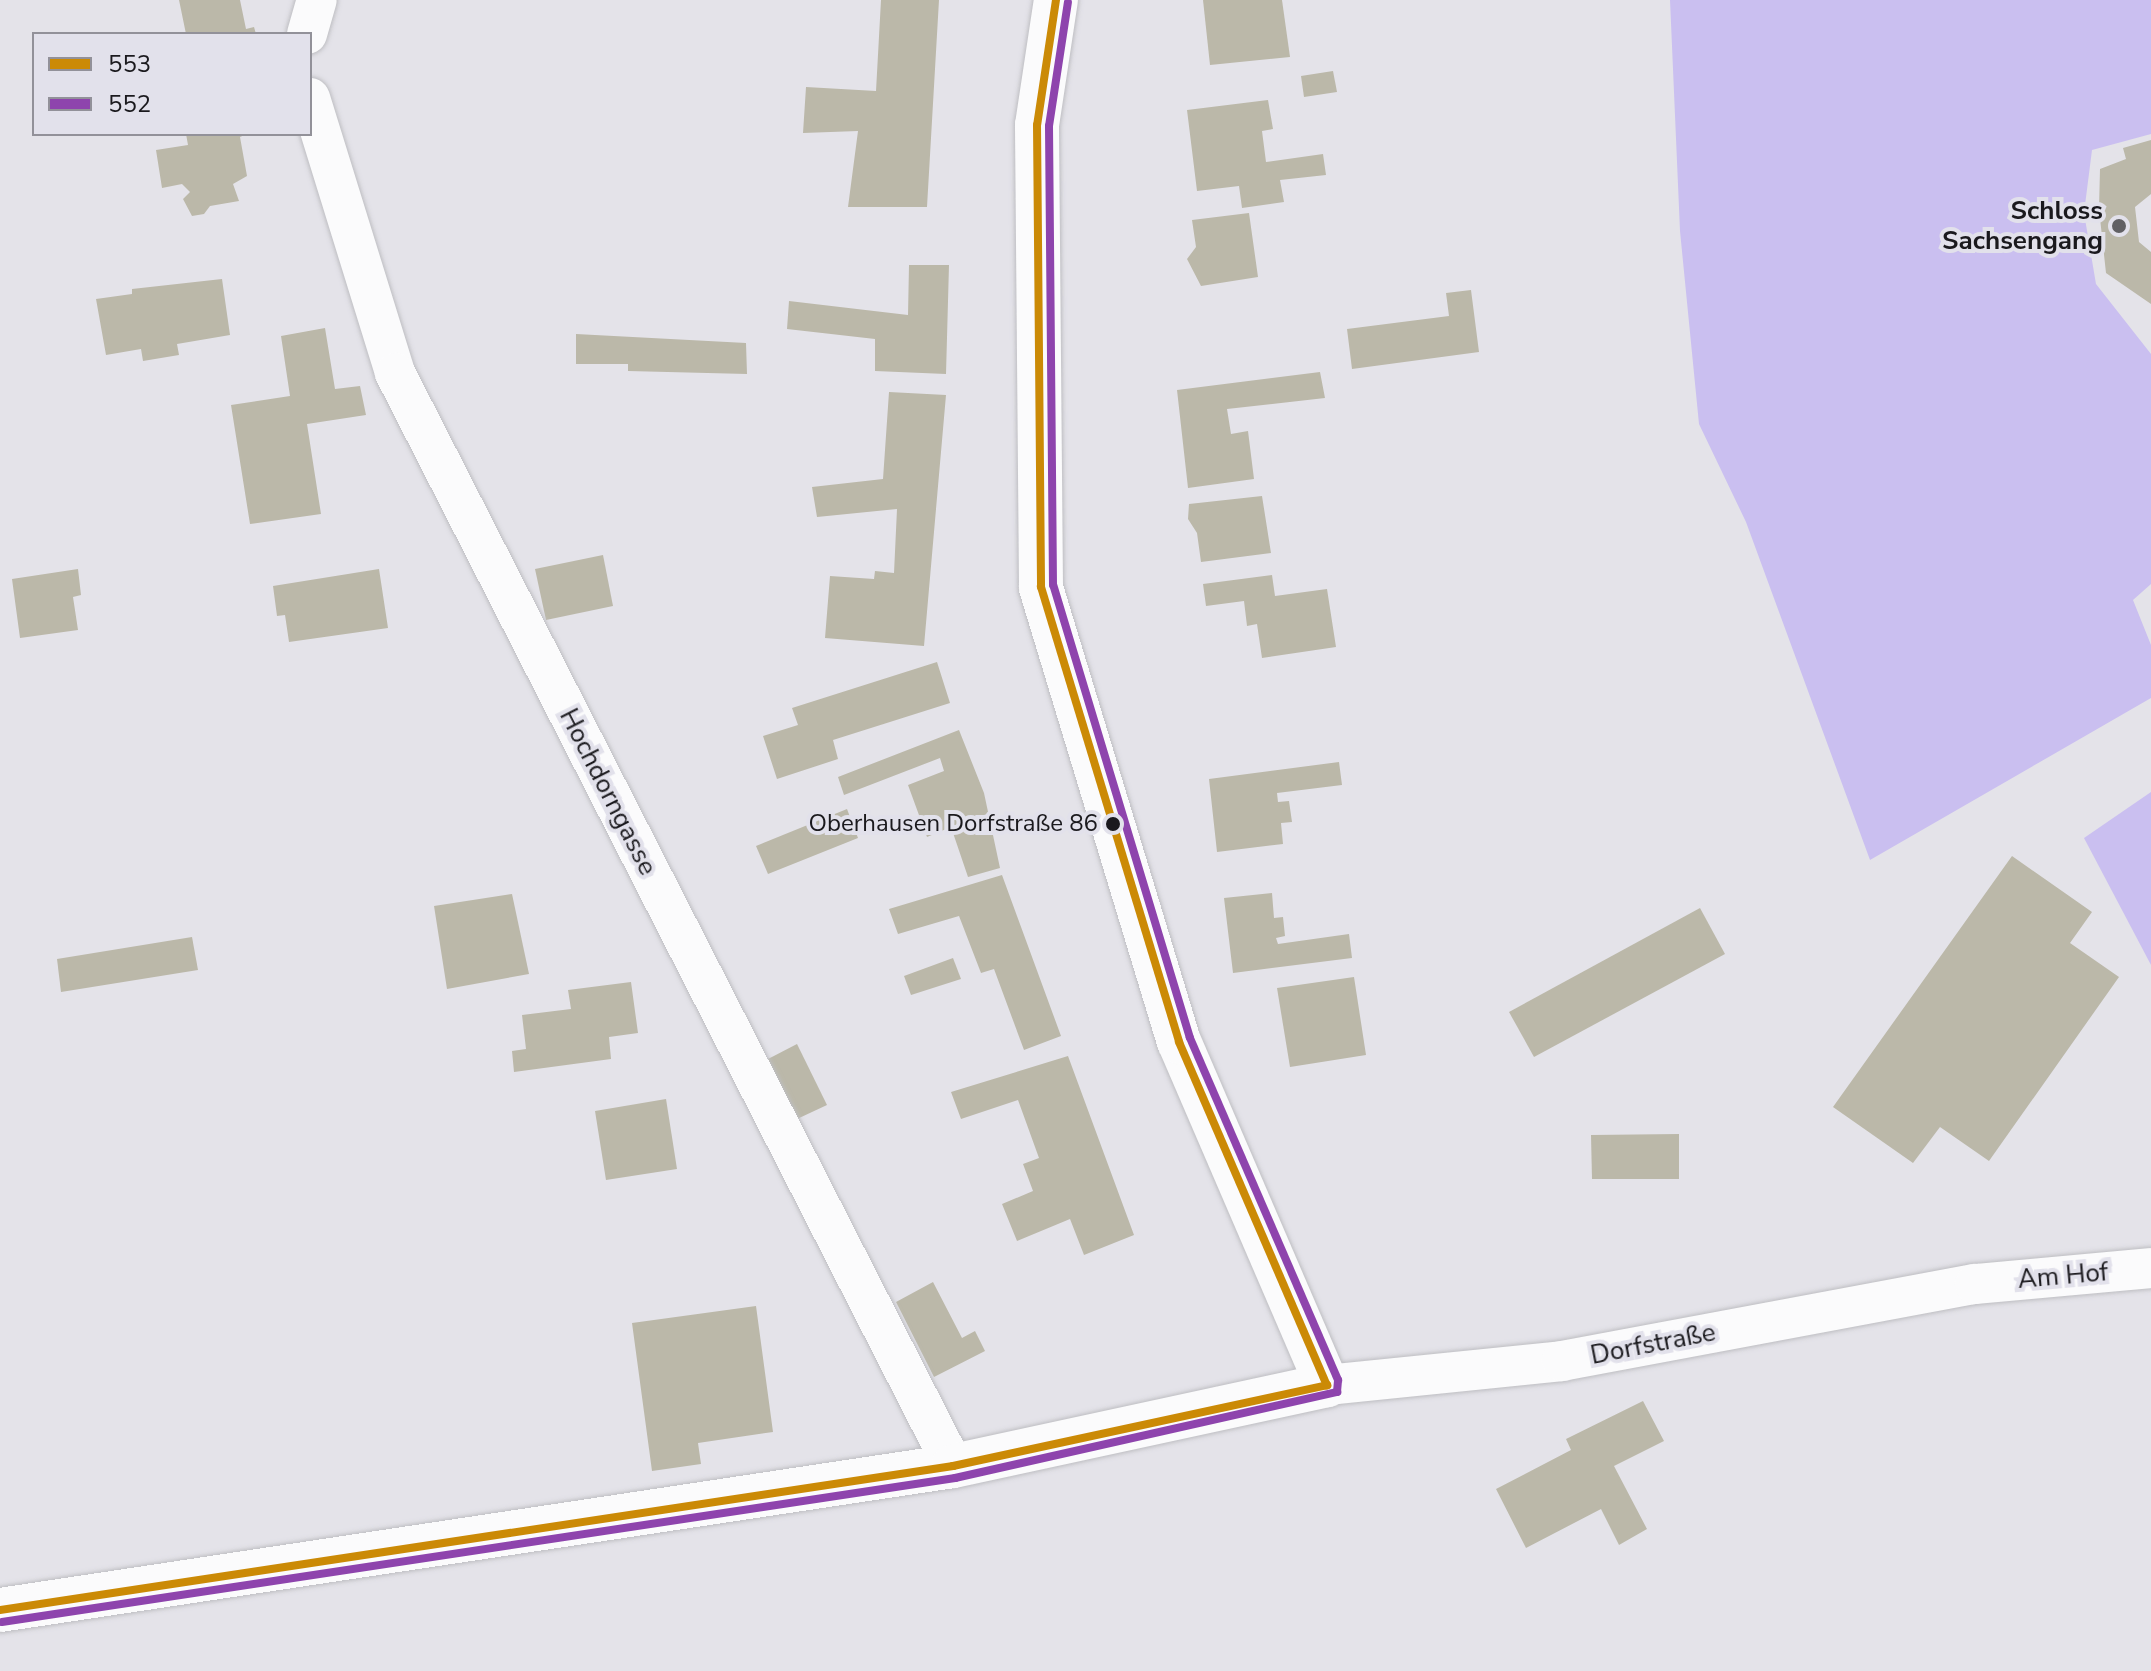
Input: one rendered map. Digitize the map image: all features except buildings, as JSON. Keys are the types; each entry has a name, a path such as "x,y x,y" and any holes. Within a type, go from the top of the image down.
{"street":[{"path":"308,32 317,0"},
{"path":"1056,0 1037,125 1041,587 1179,1042 1327,1385"},
{"name":"Hochdorngasse","path":"312,104 395,373 953,1466"},
{"name":"Am Hof","path":"1975,1284 2151,1268"},
{"name":"Dorfstraße","path":"0,1610 953,1466 1327,1385 1562,1361 1975,1284"}],"shaded area":[{"path":"1670,0 2151,0 2151,134 2092,150 2084,213 2096,284 2151,354 2151,584 2133,600 2151,645 2151,698 1870,860 1746,522 1699,424 1680,231"},
{"path":"2151,792 2151,965 2084,838"}],"transit line":[{"name":"553","path":"1056,0 1037,125 1041,587 1179,1042 1327,1385"},
{"name":"552","path":"2,1622 955,1478 1337,1392 1338,1380 1190,1038 1053,585 1049,126 1068,2"},
{"name":"553","path":"0,1610 953,1466 1327,1385"}],"place":[{"name":"Schloss Sachsengang","path":"2119,226"},
{"name":"Oberhausen Dorfstraße 86","path":"1113,824"}]}
